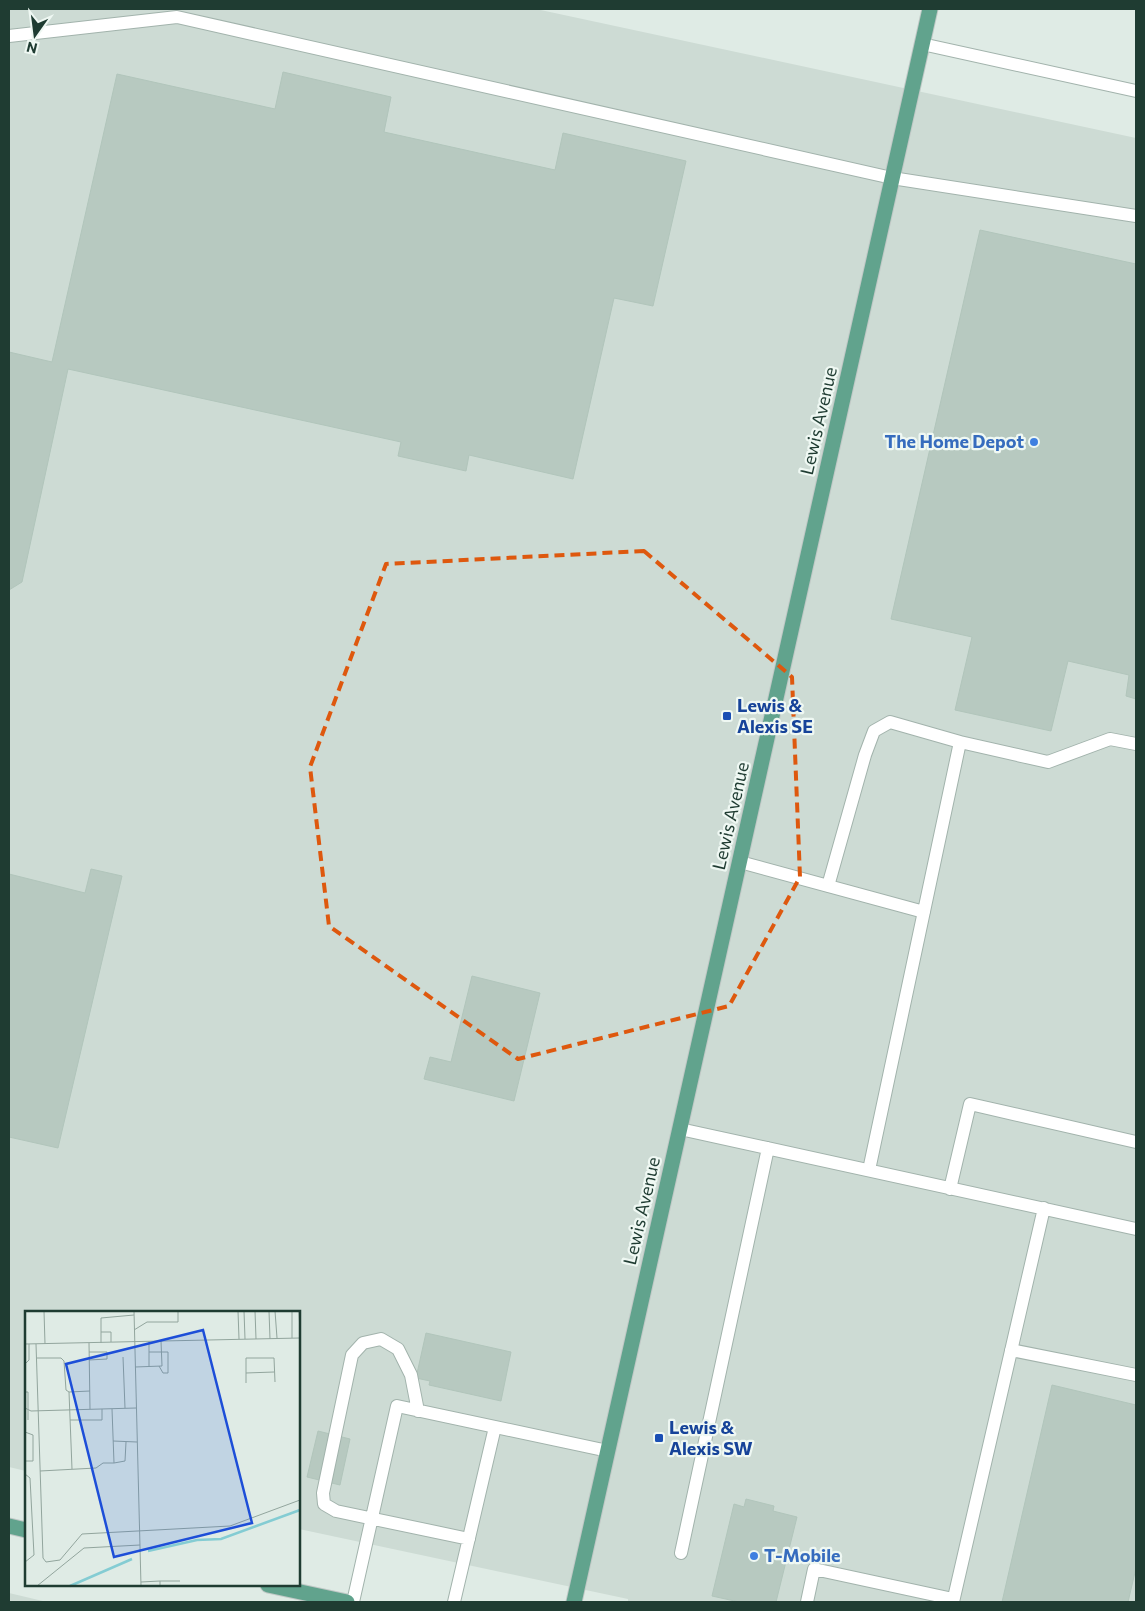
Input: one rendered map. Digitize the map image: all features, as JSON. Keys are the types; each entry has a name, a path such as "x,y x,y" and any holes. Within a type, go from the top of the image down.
{"main road":[{"name":"Lewis Avenue","path":"574,1602 930,9"},
{"path":"9,1526 25,1530"},
{"path":"273,1586 346,1602"}],"lane":[{"path":"9,36 177,17 892,178 1136,216"},
{"path":"922,44 1136,91"},
{"path":"828,886 865,755 874,731 890,722 960,742 1048,762 1110,739 1136,744"},
{"path":"869,1170 960,742"},
{"path":"740,862 924,912"},
{"path":"950,1189 970,1104 1136,1142"},
{"path":"680,1129 1136,1228"},
{"path":"681,1553 768,1148"},
{"path":"807,1602 814,1569 953,1601 1044,1208"},
{"path":"418,1411 411,1375 398,1349 381,1339 363,1342 352,1355 323,1493 324,1504 336,1511 469,1539"},
{"path":"1011,1350 1136,1375"},
{"path":"353,1602 397,1406 608,1452"},
{"path":"454,1602 495,1428"}],"highlighted area":[{"path":"644,551 792,677 800,877 729,1006 518,1059 329,926 310,767 386,564"}],"shaded area":[{"path":"9,9 536,9 1136,138 1136,1602 628,1602 628,1599 300,1529 300,1311 25,1311 25,1471 9,1467"},
{"path":"9,1593 47,1602 9,1602"}],"building":[{"path":"283,72 391,97 384,132 555,170 563,133 686,161 653,306 614,298 573,479 469,455 466,471 398,456 401,442 68,369 22,582 9,590 9,352 52,362 117,74 275,109"},
{"name":"The Home Depot","path":"980,230 1136,264 1136,699 1126,696 1129,675 1068,661 1051,731 955,710 972,637 891,619"},
{"path":"91,869 122,876 58,1148 9,1137 9,874 85,893"},
{"path":"472,976 540,993 514,1101 424,1079 430,1057 451,1062"},
{"path":"426,1333 511,1352 501,1401 429,1385 430,1381 416,1378"},
{"path":"1052,1385 1136,1405 1136,1568 1128,1602 1002,1602"},
{"path":"318,1431 350,1439 340,1485 307,1477"},
{"name":"T-Mobile","path":"746,1499 774,1506 773,1511 797,1517 776,1602 739,1602 712,1596 734,1504 744,1507"}],"place":[{"name":"The Home Depot","path":"1034,442"},
{"name":"Lewis & Alexis SE","path":"727,716"},
{"name":"Lewis & Alexis SW","path":"659,1438"},
{"name":"T-Mobile","path":"754,1556"}]}
